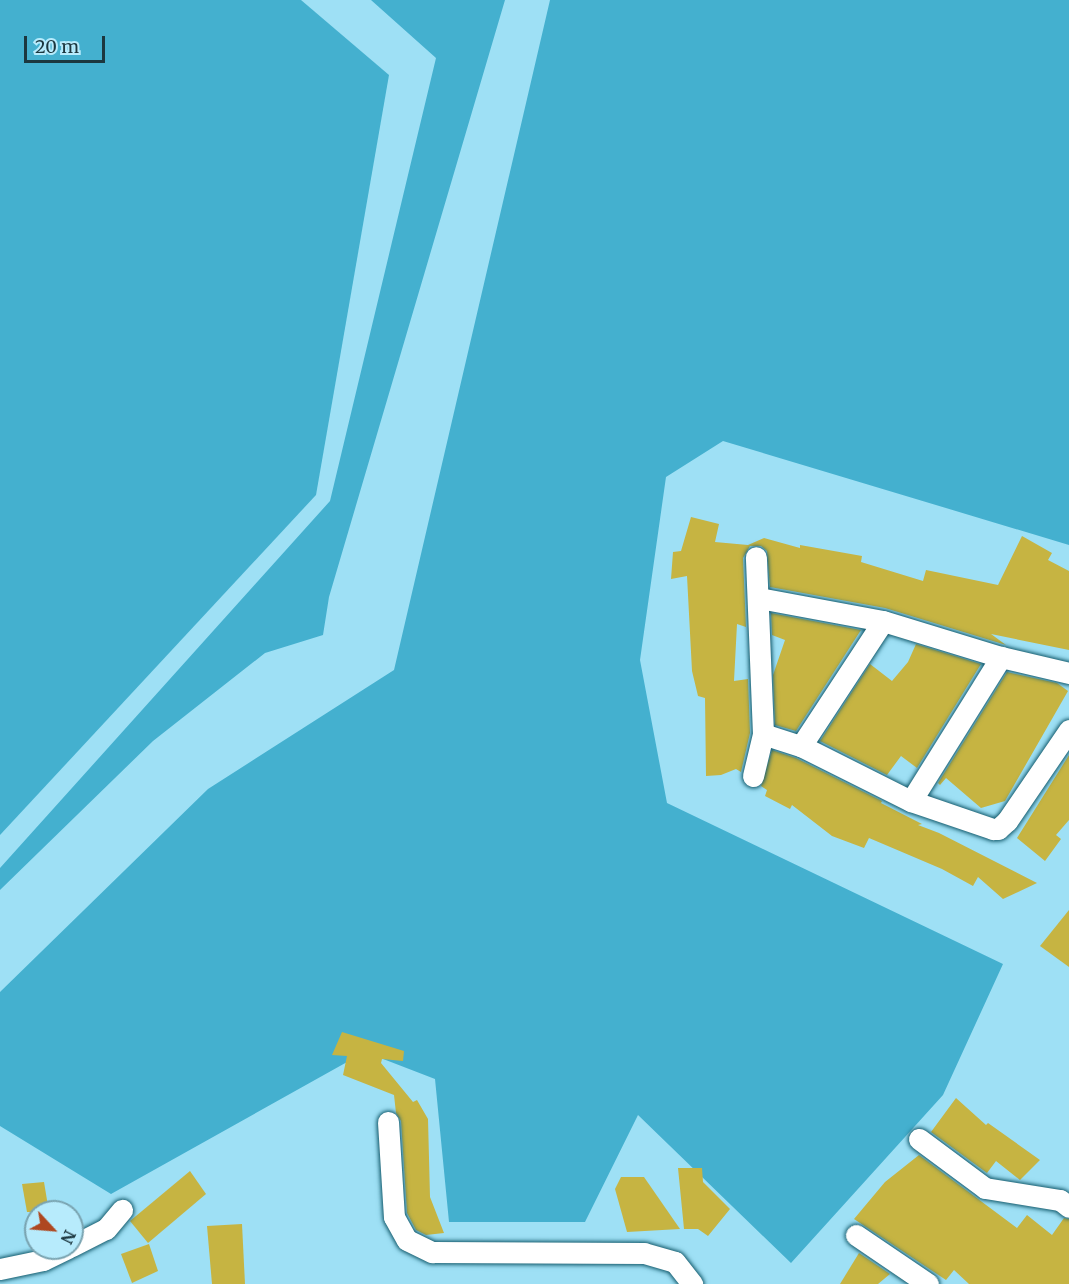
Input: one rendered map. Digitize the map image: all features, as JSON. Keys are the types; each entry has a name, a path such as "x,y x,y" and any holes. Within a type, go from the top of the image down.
{"street":[{"path":"753,776 763,734 756,557"},
{"path":"759,598 883,621 1001,657 1069,673"},
{"path":"801,746 883,621"},
{"path":"910,801 1001,657"},
{"path":"763,734 801,746 910,801 998,829 1007,821 1069,729"},
{"path":"388,1122 394,1217 408,1240 432,1252 644,1253 675,1262 692,1284"},
{"path":"919,1139 985,1188 1060,1200 1069,1207"},
{"path":"84,1240 106,1229 122,1210"},
{"path":"856,1234 928,1284"},
{"path":"0,1269 43,1260"}],"water":[{"path":"0,0 301,0 389,75 316,495 0,835"},
{"path":"371,0 505,0 329,597 323,635 265,653 153,741 0,890 0,868 330,501 436,58"},
{"path":"550,0 1069,0 1069,545 723,441 666,477 640,660 667,803 1003,964 943,1095 791,1263 638,1115 585,1222 449,1222 435,1079 365,1052 111,1194 0,1126 0,992 208,789 394,670"}],"building":[{"path":"691,517 719,524 715,542 748,545 764,538 800,548 800,545 862,556 861,562 923,581 926,570 998,585 1022,536 1052,553 1048,560 1069,571 1069,650 991,634 1006,645 885,608 770,587 767,551 761,546 750,546 743,558 746,627 737,624 734,681 748,679 750,733 741,772 736,769 721,775 706,776 705,698 698,696 692,671 687,576 671,579 673,552 681,551"},
{"path":"771,613 861,630 796,731 775,725 773,675 785,640 772,635"},
{"path":"916,644 981,664 917,768 901,756 887,775 820,741 870,664 892,681 908,662"},
{"path":"1007,672 1057,683 1068,691 1005,801 981,808 946,778 940,785 938,783"},
{"path":"772,750 796,758 882,801 881,803 922,824 918,825 939,833 1037,883 1003,899 978,877 973,886 942,869 869,838 864,848 832,836 792,805 790,809 765,796 767,790 761,786"},
{"path":"1069,755 1069,820 1056,835 1061,839 1045,861 1017,838"},
{"path":"1069,910 1069,967 1040,946"},
{"path":"342,1032 404,1051 403,1061 382,1059 381,1063 413,1102 417,1100 428,1119 430,1197 444,1233 426,1235 416,1230 407,1213 401,1121 396,1113 394,1095 343,1075 347,1056 332,1055"},
{"path":"956,1098 986,1125 988,1123 1040,1160 1020,1180 996,1161 987,1173 931,1132"},
{"path":"919,1155 1017,1228 1027,1215 1052,1235 1064,1218 1069,1219 1069,1284 969,1284 954,1270 946,1280 854,1219 885,1182"},
{"path":"678,1168 702,1168 703,1182 730,1209 708,1236 698,1229 684,1229"},
{"path":"190,1171 206,1194 148,1243 130,1221"},
{"path":"621,1177 644,1177 680,1229 627,1232 615,1189"},
{"path":"44,1182 47,1200 25,1200 22,1184"},
{"path":"242,1224 245,1284 212,1284 207,1226"},
{"path":"149,1244 158,1271 132,1283 121,1254"},
{"path":"859,1253 890,1274 878,1284 840,1284"}]}
